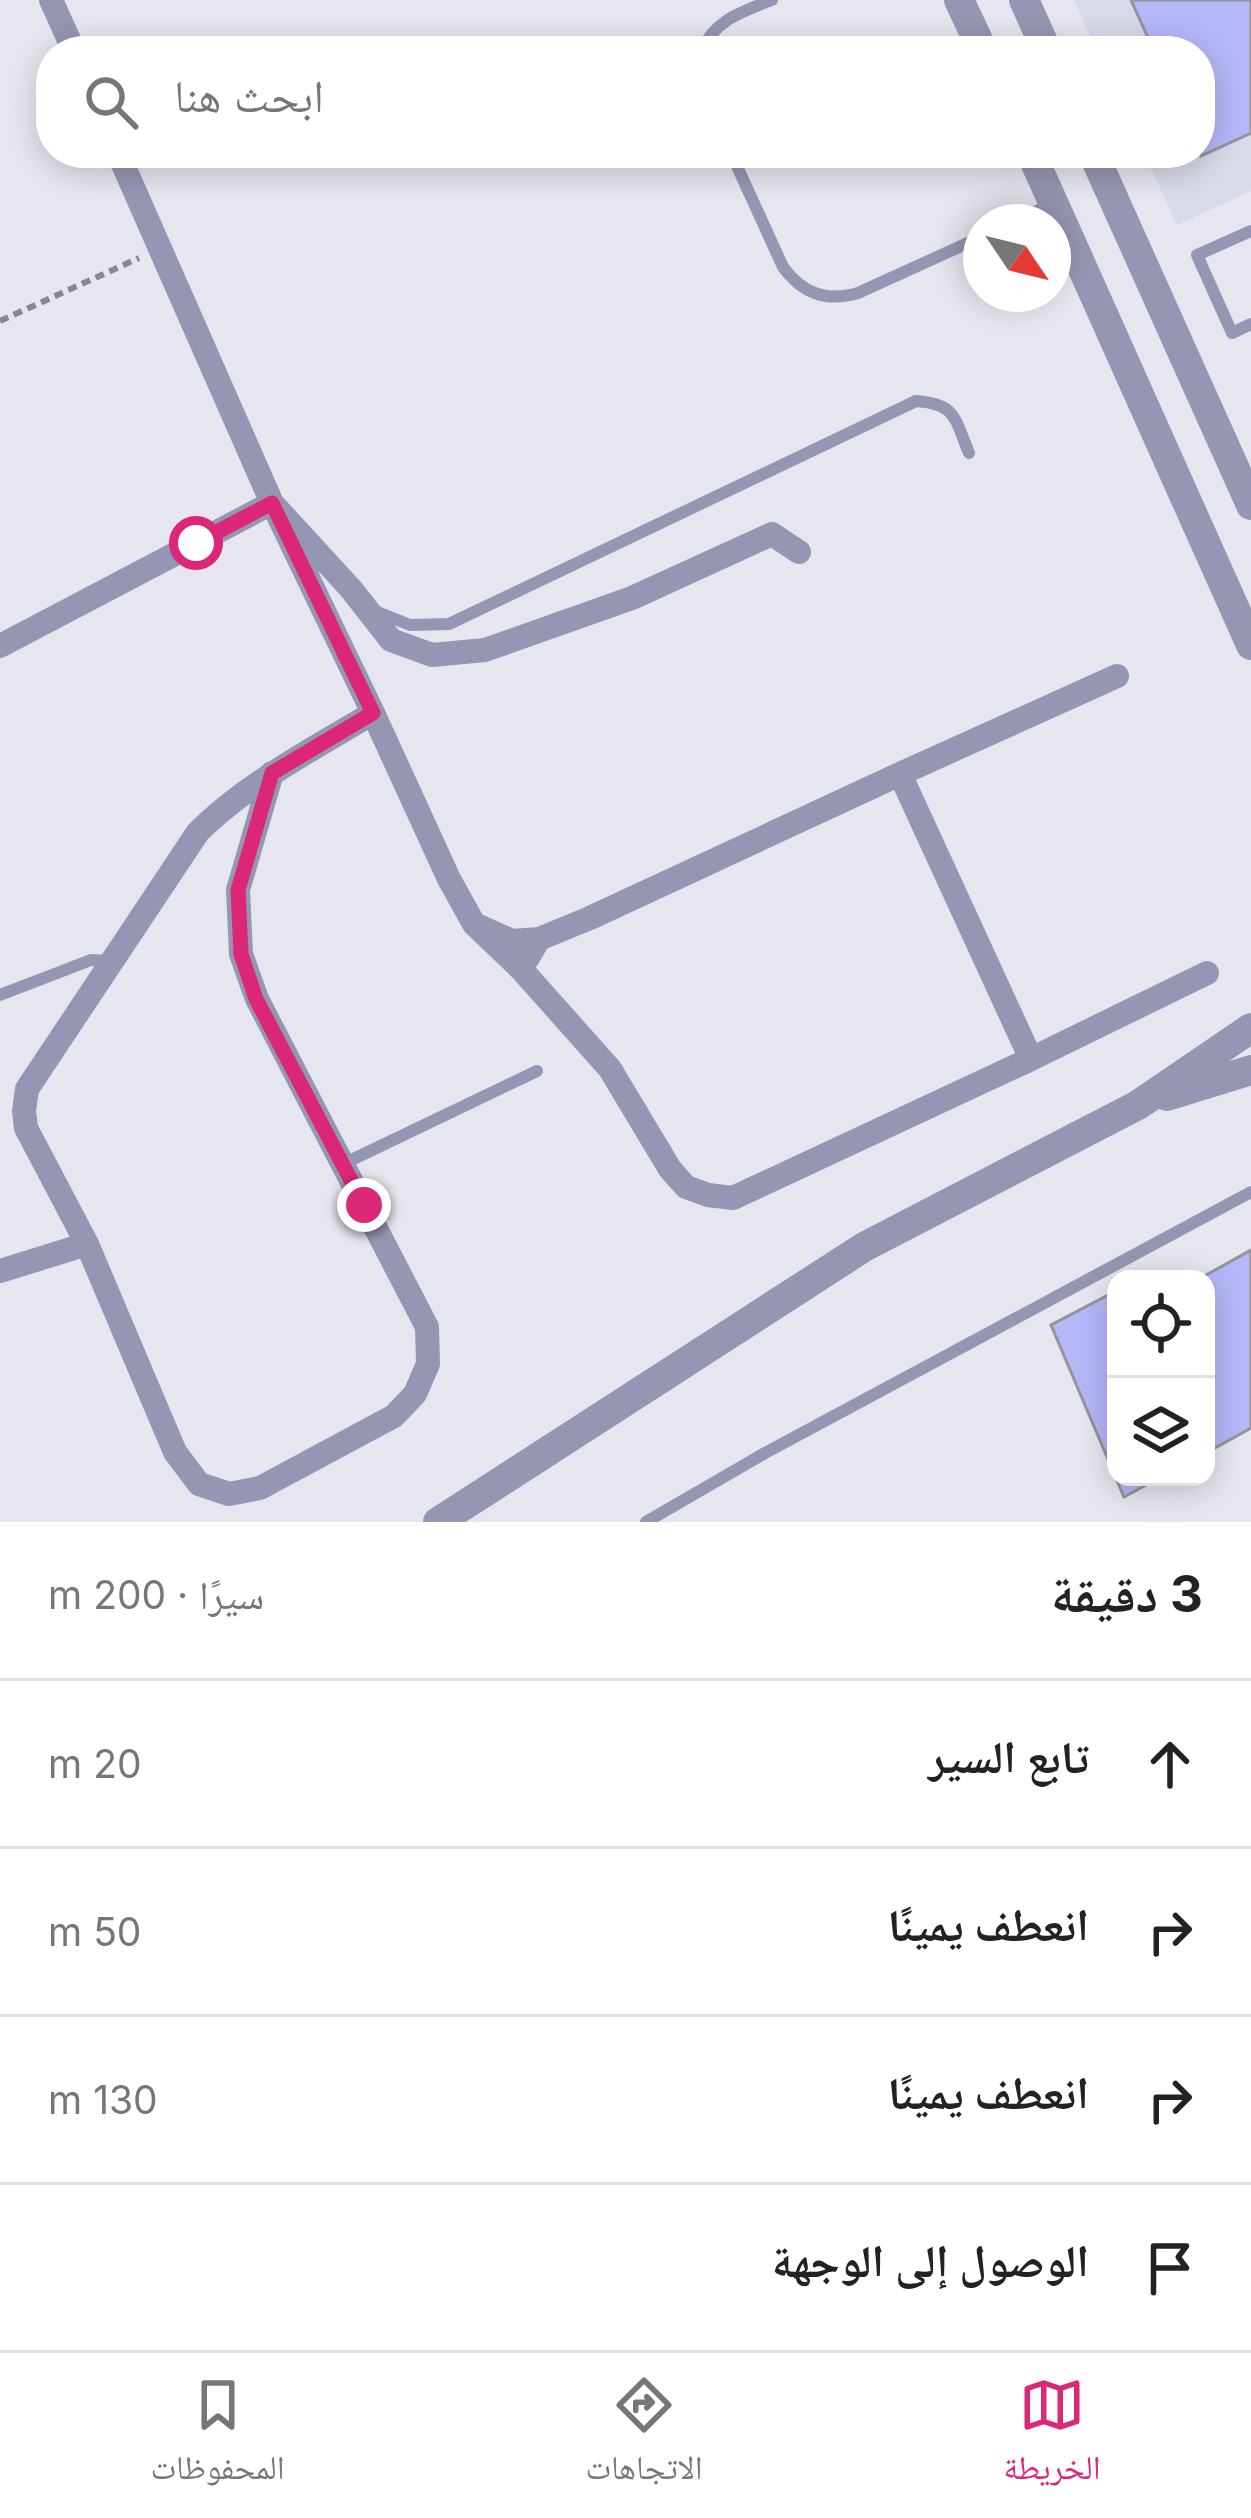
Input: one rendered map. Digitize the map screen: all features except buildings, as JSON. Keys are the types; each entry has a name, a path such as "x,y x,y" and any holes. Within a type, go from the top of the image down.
{"street":[{"path":"51,0 67,36"},
{"path":"959,0 976,36"},
{"path":"1024,0 1040,36"},
{"path":"125,168 272,503 473,924 521,969 610,1069 670,1169 686,1187 708,1196 733,1198 1207,973"},
{"path":"1038,168 1251,645"},
{"path":"1100,168 1251,505"},
{"path":"272,503 391,640 432,655 485,650 632,598 772,534 799,552"},
{"path":"0,646 272,503"},
{"path":"473,924 512,940 539,939 1118,676"},
{"path":"272,773 238,890 241,954 256,999 427,1327 428,1364 415,1394 394,1416 260,1488 229,1494 199,1484 175,1452 87,1244 26,1128 27,1089 198,832 272,773 373,713"},
{"path":"900,774 1031,1059"},
{"path":"521,969 539,939"},
{"path":"438,1522 864,1247 1138,1105 1251,1028"},
{"path":"1138,1105 1251,1070"},
{"path":"0,1270 87,1244"}],"lane":[{"path":"709,36 723,21 772,0"},
{"path":"738,168 784,267 808,292 841,298 858,293 963,245"},
{"path":"1251,230 1197,255 1232,332 1251,324"},
{"path":"363,607 410,625 449,624 916,401 939,403 952,414 969,452"},
{"path":"0,995 91,960 112,961"},
{"path":"343,1164 537,1071"},
{"path":"646,1522 1251,1192"}],"path":[{"path":"0,321 160,249"}],"shaded area":[{"path":"1074,0 1251,0 1251,191 1177,225 1151,168 1215,168 1215,36 1090,36"}],"route":[{"path":"196,543 272,503 373,713 272,773 238,890 241,954 256,999 364,1205"}]}
